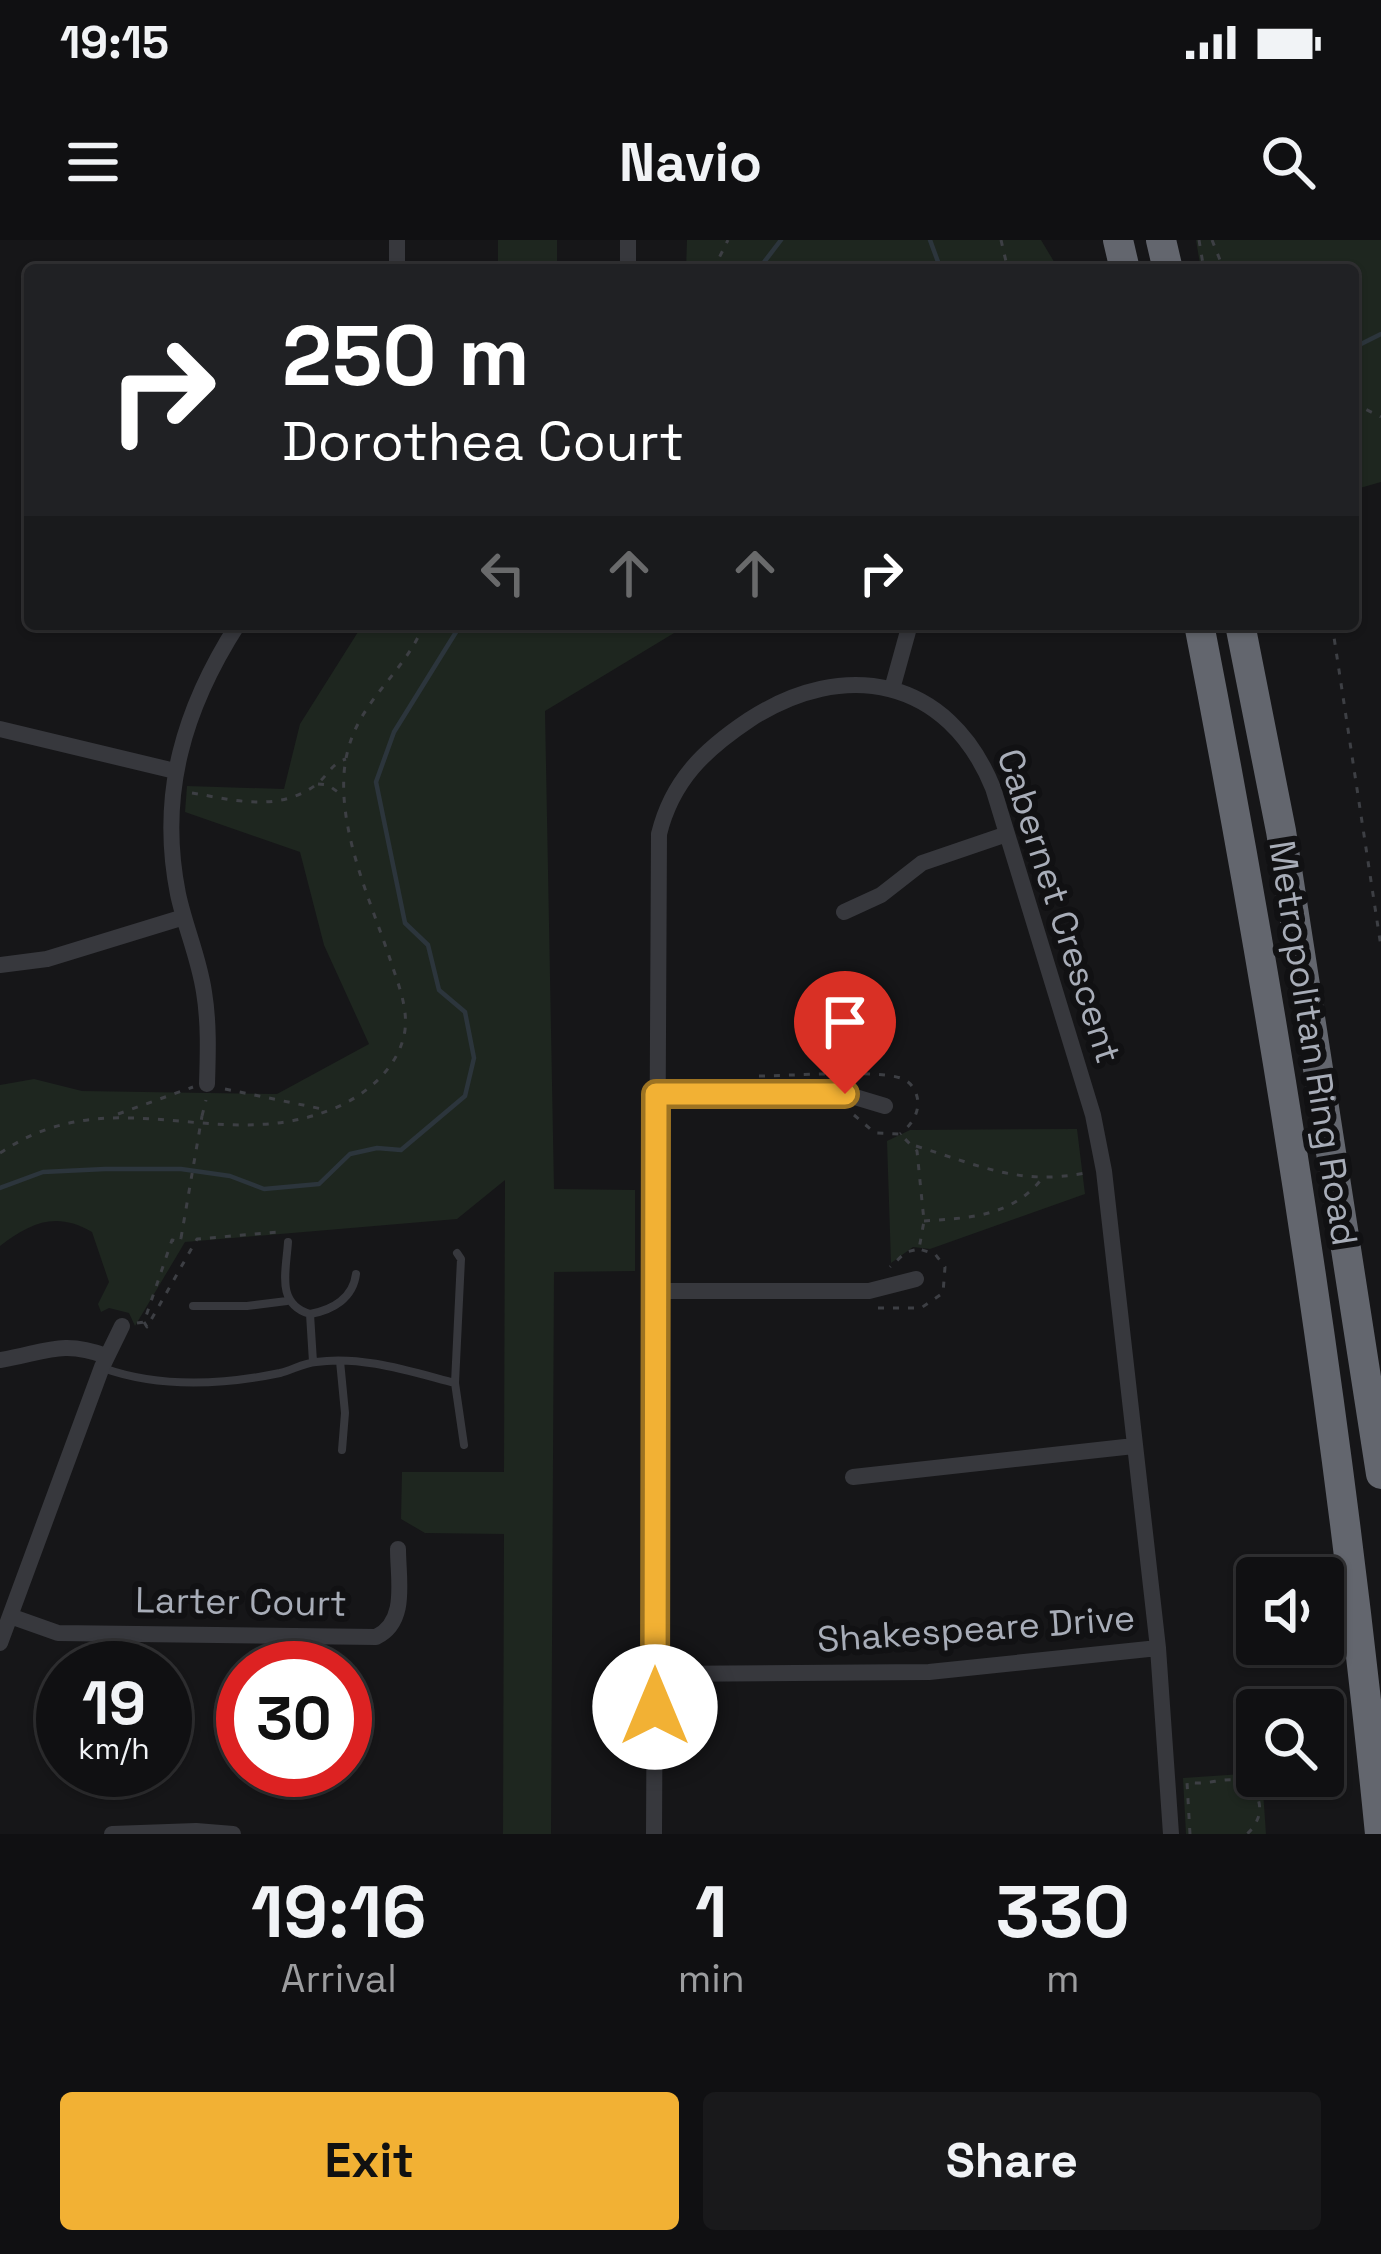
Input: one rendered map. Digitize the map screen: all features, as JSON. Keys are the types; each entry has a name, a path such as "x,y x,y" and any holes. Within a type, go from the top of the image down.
{"highway":[{"name":"Metropolitan Ring Road","path":"1200,630 1259,942 1316,1306 1379,1834"},
{"name":"Metropolitan Ring Road","path":"1241,630 1281,830 1381,1474"}],"street":[{"path":"207,1088 204,990 172,859 173,780 196,700 235,630"},
{"path":"892,689 908,630"},
{"name":"Cabernet Crescent","path":"654,1834 657,855 664,814 692,765 731,731 797,693 841,683 892,689 942,714 973,746 993,788 1094,1115 1157,1648 1172,1834"},
{"path":"0,729 173,780"},
{"path":"844,912 880,895 922,863 1007,834"},
{"path":"0,965 47,959 184,917"},
{"path":"656,1094 845,1094 885,1106"},
{"path":"656,1291 869,1291 916,1279"},
{"path":"0,1643 104,1362 122,1326"},
{"path":"0,1360 57,1346 82,1347 104,1362"},
{"path":"853,1477 1134,1446"},
{"name":"Larter Court","path":"10,1616 58,1633 376,1637 390,1628 398,1610 398,1549"},
{"name":"Shakespeare Drive","path":"655,1675 929,1672 1157,1648"},
{"path":"112,1834 233,1834"}],"lane":[{"path":"288,1242 287,1301 294,1310 323,1312 348,1296 356,1274"},
{"path":"458,1252 455,1383 464,1445"},
{"path":"193,1306 287,1301"},
{"path":"310,1314 313,1362"},
{"path":"104,1362 152,1382 205,1382 340,1361 386,1366 455,1383"},
{"path":"340,1361 345,1413 342,1450"}],"path":[{"path":"114,1116 270,1125 329,1111 357,1096 390,1068 405,1030 403,999 369,898 344,796 346,759 356,724 420,630"},
{"path":"1333,630 1381,947"},
{"path":"173,780 242,802 271,802 316,784 346,759"},
{"path":"316,784 328,785 344,796"},
{"path":"744,1076 897,1076 912,1085 918,1103 916,1116 900,1134"},
{"path":"0,1153 46,1126 114,1116 207,1088 329,1111"},
{"path":"144,1322 172,1240 180,1242 207,1088"},
{"path":"846,1111 875,1132 900,1134 914,1146 992,1172 1041,1180 1085,1173"},
{"path":"914,1146 924,1221 919,1249"},
{"path":"924,1221 987,1215 1015,1203 1041,1180"},
{"path":"144,1322 147,1327 197,1239 283,1232 288,1242"},
{"path":"875,1308 922,1308 943,1293 945,1267 934,1254 919,1249 906,1252 881,1271"},
{"path":"122,1326 144,1322"},
{"path":"1190,1834 1186,1782 1204,1785 1231,1778 1250,1784 1260,1804 1257,1821 1247,1834"}],"shaded area":[{"path":"498,240 557,240 557,264 498,264"},
{"path":"687,240 1041,240 1055,264 686,264"},
{"path":"1196,240 1381,240 1381,482 1359,488 1359,264 1200,264"},
{"path":"359,630 679,630 545,711 554,1189 635,1190 635,1271 554,1272 551,1834 503,1834 504,1534 425,1533 401,1519 402,1472 504,1472 505,1180 457,1219 185,1242 135,1326 129,1313 109,1308 101,1312 98,1304 109,1282 92,1232 55,1221 22,1231 0,1246 0,1085 34,1079 82,1091 277,1094 369,1044 324,945 300,852 185,812 187,786 284,789 300,724"},
{"path":"1077,1129 1085,1194 930,1249 913,1247 891,1263 887,1141 910,1130"},
{"path":"1236,1774 1236,1797 1263,1797 1266,1834 1186,1834 1183,1778"}],"waterway":[{"path":"763,264 781,240"},
{"path":"930,240 939,264"},
{"path":"1359,345 1381,334"},
{"path":"0,1188 43,1172 105,1169 181,1169 230,1176 264,1189 319,1184 350,1154 377,1148 401,1150 465,1096 474,1058 465,1012 439,990 428,945 405,923 376,782 394,732 457,630"}],"route":[{"path":"655,1707 656,1094 845,1094"}]}
